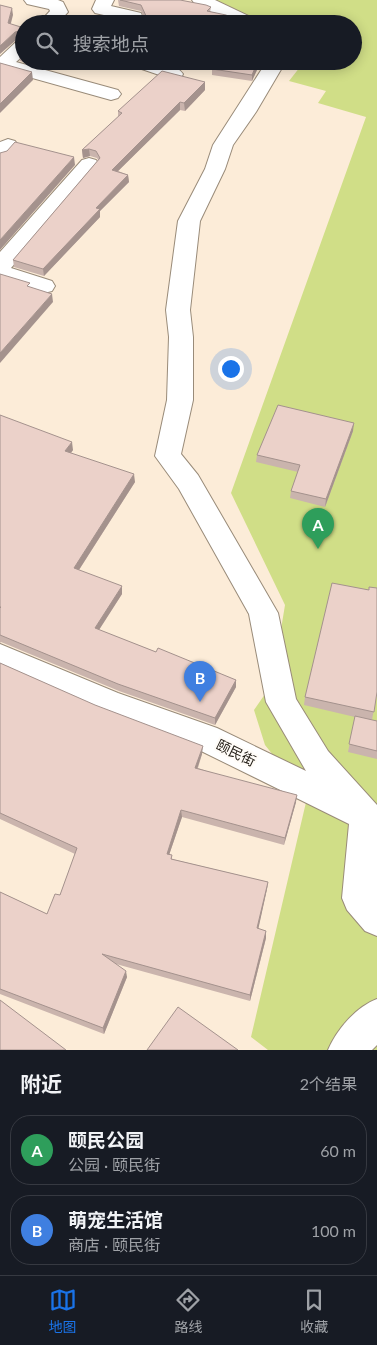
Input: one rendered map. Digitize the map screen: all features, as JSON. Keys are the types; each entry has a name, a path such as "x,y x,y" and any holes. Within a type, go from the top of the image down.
{"street":[{"path":"33,0 48,2 57,6 59,12 56,15"},
{"path":"105,0 101,9 126,15"},
{"path":"201,0 232,15"},
{"path":"2,65 15,53"},
{"path":"2,65 15,68"},
{"path":"21,70 112,94"},
{"path":"163,70 174,74"},
{"path":"272,70 223,145 216,169 189,221 178,310 181,337 180,400 168,456 189,482 262,613 281,702 317,761 371,818 359,898 377,919"},
{"path":"0,266 89,164"},
{"path":"0,272 44,286"},
{"name":"颐民街","path":"0,656 106,702 206,738 371,818"},
{"path":"347,1050 377,1017"}],"green space":[{"path":"196,0 377,0 377,1050 268,1050 251,1037 307,798 265,745 254,710 272,684 285,605 231,493 366,117 318,103 326,91 289,81 298,70 362,70 362,15 227,15"}],"building":[{"path":"120,0 180,0 206,5 211,7 207,11 226,15 146,15 141,5"},
{"path":"0,5 12,8 8,23 15,25 15,32 0,46"},
{"path":"0,63 15,67 15,70 32,72 0,104"},
{"path":"219,70 254,70 252,75"},
{"path":"162,71 205,82 184,103 180,102 112,170 128,175 96,208 100,209 43,269 13,260 100,158 96,151 82,150 122,113 118,111"},
{"path":"15,142 74,157 0,240 0,153 7,151"},
{"path":"0,274 30,283 27,286 52,294 0,353"},
{"path":"278,405 354,423 326,499 291,491 300,465 257,455"},
{"path":"0,415 72,442 65,451 134,474 74,568 122,586 95,628 156,652 158,648 236,680 215,718 118,684 0,635"},
{"path":"332,583 369,590 369,587 377,588 377,692 374,712 305,697"},
{"path":"0,663 95,705 203,746 195,768 297,795 285,838 181,810 167,854 172,855 171,859 268,882 257,928 266,931 250,995 102,954 126,971 103,1028 0,989 0,892 47,914 55,894 60,895 77,848 0,813"},
{"path":"355,716 377,721 377,751 349,744"},
{"path":"0,1000 66,1050 0,1050"},
{"path":"178,1007 238,1050 147,1050"}],"place":[{"name":"颐民公园","path":"318,549"},
{"name":"萌宠生活馆","path":"200,702"}]}
